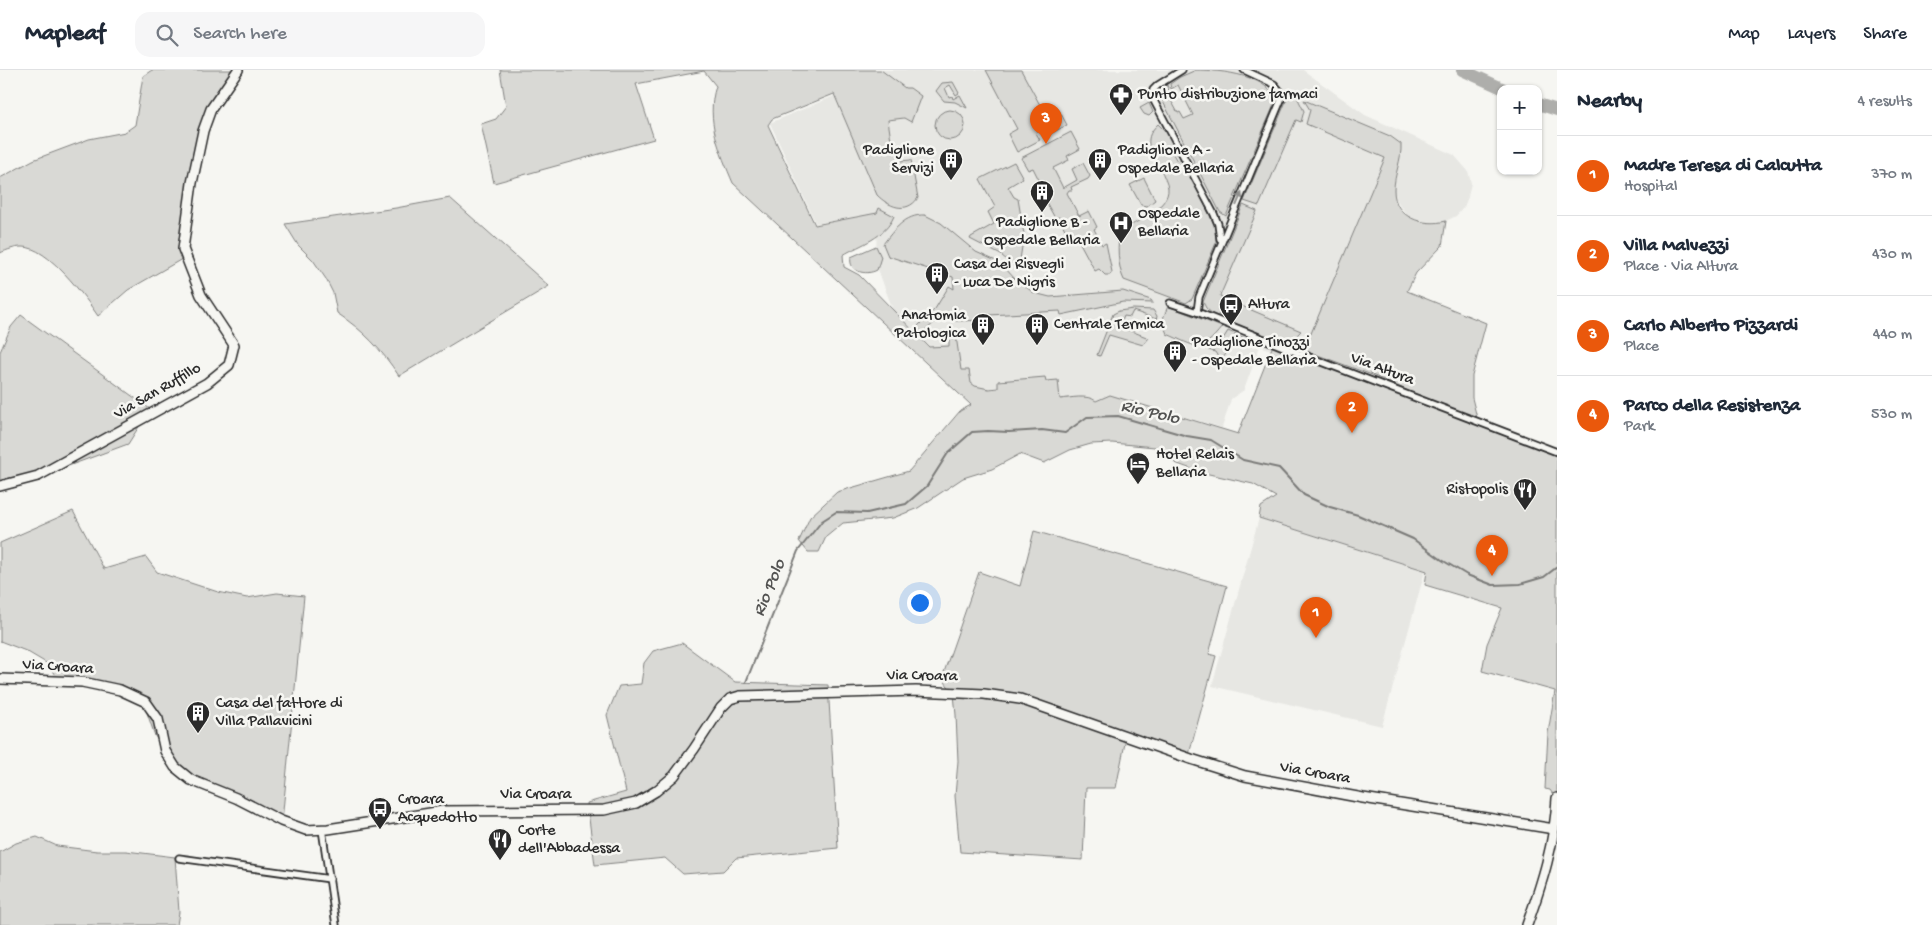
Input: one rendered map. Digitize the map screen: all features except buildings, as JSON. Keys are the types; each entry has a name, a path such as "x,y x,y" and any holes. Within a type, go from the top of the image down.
{"street":[{"name":"Via San Ruffillo","path":"0,486 38,476 207,383 229,365 234,345 201,294 183,249 192,183 202,131 211,109 238,70"},
{"path":"1182,70 1158,85 1153,90 1153,99 1214,214 1220,233 1220,244"},
{"path":"1197,312 1199,297 1220,244 1281,100 1280,91 1274,84 1244,70"},
{"path":"1214,214 1225,221 1231,219"},
{"name":"Via Altura","path":"1170,304 1197,312 1557,452"},
{"name":"Via Croara","path":"0,679 82,682 120,690 146,702 158,719 165,751 175,767 191,780 236,798 281,821 306,830 443,811 604,810 636,803 656,791 674,776 694,750 721,708 730,699 740,696 916,691 984,694 1020,699 1191,760 1245,776 1363,798 1556,823"},
{"path":"1527,925 1546,870 1556,823 1557,798"},
{"path":"322,829 336,925"},
{"path":"179,858 330,879"}],"shaded area":[{"path":"152,70 244,70 206,122 182,259 128,290 98,316 65,274 43,255 32,249 22,247 0,253 0,178 33,160 89,139 125,132 135,125 143,76"},
{"path":"500,70 881,70 905,88 910,88 921,96 911,122 904,118 888,120 892,147 896,147 899,161 911,160 918,198 908,206 897,207 877,195 834,94 772,119 768,125 815,225 877,213 879,208 894,216 890,224 879,235 843,255 844,267 859,275 929,347 949,346 949,337 956,336 961,370 969,370 971,383 975,386 989,389 998,388 998,381 1045,377 1046,381 1058,380 1060,399 1084,397 1096,401 1110,395 1238,434 1273,345 1467,417 1372,375 1304,350 1385,158 1306,124 1310,110 1304,100 1390,136 1401,144 1394,190 1395,200 1399,208 1405,214 1420,221 1437,223 1446,221 1442,246 1416,273 1407,291 1486,323 1472,376 1472,398 1478,422 1557,452 1557,800 1550,790 1545,789 1548,733 1555,691 1482,671 1487,644 1502,608 1425,585 1427,571 1259,518 1261,507 1276,497 1253,484 1200,472 1175,463 1155,447 1112,443 1091,444 1070,450 1044,463 1020,454 992,469 963,478 918,508 893,518 843,523 826,537 819,552 808,552 799,541 810,517 837,492 909,471 960,411 971,405 733,183 719,148 713,123 712,111 716,86 704,71 636,84 654,139 494,183 481,124 496,119 506,106"},
{"name":"Ospedale Bellaria","path":"859,70 1303,70 1365,115 1454,155 1468,171 1471,183 1464,207 1456,216 1446,221 1432,224 1418,222 1407,216 1396,199 1394,191 1396,171 1315,367 1260,346 1244,390 1231,399 1222,428 1110,395 1088,404 982,400 893,310 876,264 877,213 816,224 770,123 834,96"},
{"path":"986,70 1021,70 1046,116 1059,110 1067,125 1048,135 1044,128 1039,129 1036,133 1040,140 1017,152 1008,134 1017,129"},
{"path":"1196,70 1218,71 1244,76 1266,87 1272,95 1274,105 1226,216 1220,212 1159,94 1167,85 1169,91 1167,93 1178,113 1180,112 1184,119 1193,115 1178,85 1171,89 1170,84"},
{"path":"953,82 959,93 956,95 950,85 945,88 949,97 952,96 953,99 960,95 967,108 955,102 944,101 936,91 942,83"},
{"path":"1291,96 1297,97 1304,111 1301,122 1296,120 1259,206 1244,201 1287,99"},
{"path":"1149,103 1153,112 1149,116 1144,114 1140,108"},
{"path":"950,110 961,114 965,125 961,136 950,140 939,136 935,125 939,114"},
{"path":"1158,124 1177,146 1170,149 1177,161 1182,159 1216,228 1216,243 1192,299 1186,303 1124,280 1119,262 1118,249 1121,231 1158,208 1167,195 1167,184 1149,145 1150,134"},
{"path":"1071,132 1080,149 1067,156 1069,160 1053,168 1063,188 1077,180 1072,169 1083,163 1090,176 1088,179 1071,187 1072,190 1069,190 1067,193 1079,216 1089,211 1097,227 1094,229 1102,245 1106,243 1112,272 1110,275 1105,275 1099,269 1095,271 1075,234 1069,238 1059,217 1055,218 1042,195 1045,192 1033,168 1028,170 1021,158"},
{"path":"1014,162 1023,178 1008,187 1014,197 1018,199 1024,234 1019,266 1015,267 1001,255 970,239 994,224 988,212 995,207 980,179"},
{"path":"1144,178 1155,200 1147,206 1141,205 1130,185"},
{"path":"450,198 549,286 399,376 386,357 371,341 337,313 333,293 326,279 313,260 298,245 285,224"},
{"path":"1243,205 1257,211 1220,296 1226,299 1217,318 1206,308 1203,302"},
{"path":"918,215 925,215 941,223 976,252 996,261 1015,279 1034,293 1050,297 1123,291 1151,300 1153,303 1123,302 1061,315 1060,311 989,315 989,320 956,321 947,317 939,318 923,333 917,327 935,309 949,286 954,289 953,277 888,256 883,244 896,228 906,220"},
{"path":"876,246 881,257 877,270 868,273 859,271 852,266 851,257"},
{"path":"1230,301 1301,331 1288,344 1223,319"},
{"path":"1168,306 1222,327 1215,336 1203,345 1197,346 1185,342 1167,334 1162,321"},
{"path":"1133,309 1153,310 1157,316 1155,326 1156,319 1133,311 1130,317 1124,316 1122,321 1128,323 1126,329 1149,338 1143,345 1109,335 1100,356 1097,355 1113,314"},
{"path":"21,315 150,409 128,444 0,489 0,352 11,327"},
{"path":"1228,331 1247,339 1230,349 1222,359 1215,352 1208,350 1221,342"},
{"path":"73,511 104,569 146,557 157,572 218,592 247,598 277,593 304,596 282,821 192,777 171,764 155,736 145,707 132,697 56,677 48,664 26,651 0,641 0,543"},
{"path":"1259,518 1425,571 1382,726 1212,686"},
{"path":"1034,531 1227,586 1209,654 1216,656 1188,758 1126,738 1116,788 1086,788 1083,860 960,852 955,796 958,761 954,694 942,678 979,572 1020,586"},
{"path":"682,643 735,682 828,685 838,848 736,858 723,871 683,874 665,858 595,865 587,803 626,792 607,715 619,686 641,684 644,663 653,651"},
{"path":"37,837 57,846 175,857 179,912 177,925 0,925 0,852 16,843"}],"waterway":[{"path":"1462,70 1497,86"},
{"path":"1542,105 1557,110"},
{"name":"Rio Polo","path":"746,682 798,551 822,521 836,512 867,513 906,504 927,486 948,453 972,432 1042,430 1065,433 1087,417 1118,416 1187,436 1211,440 1243,460 1279,468 1304,495 1330,507 1358,515 1413,539 1467,575 1493,585 1520,584 1544,577 1557,567"}],"place":[{"name":"Punto distribuzione farmaci","path":"1121,116"},
{"name":"Carlo Alberto Pizzardi","path":"1046,144"},
{"name":"Padiglione Servizi","path":"951,181"},
{"name":"Padiglione A - Ospedale Bellaria","path":"1100,181"},
{"name":"Padiglione B - Ospedale Bellaria","path":"1042,213"},
{"name":"Ospedale Bellaria","path":"1121,244"},
{"name":"Casa dei Risvegli - Luca De Nigris","path":"937,295"},
{"name":"Altura","path":"1231,326"},
{"name":"Anatomia Patologica","path":"983,346"},
{"name":"Centrale Termica","path":"1037,346"},
{"name":"Padiglione Tinozzi - Ospedale Bellaria","path":"1175,373"},
{"name":"Villa Malvezzi","path":"1352,433"},
{"name":"Hotel Relais Bellaria","path":"1138,485"},
{"name":"Ristopolis","path":"1525,511"},
{"name":"Parco della Resistenza","path":"1492,576"},
{"name":"Madre Teresa di Calcutta","path":"1316,638"},
{"name":"Casa del fattore di Villa Pallavicini","path":"198,734"},
{"name":"Croara Acquedotto","path":"380,830"},
{"name":"Corte dell'Abbadessa","path":"500,861"}]}
